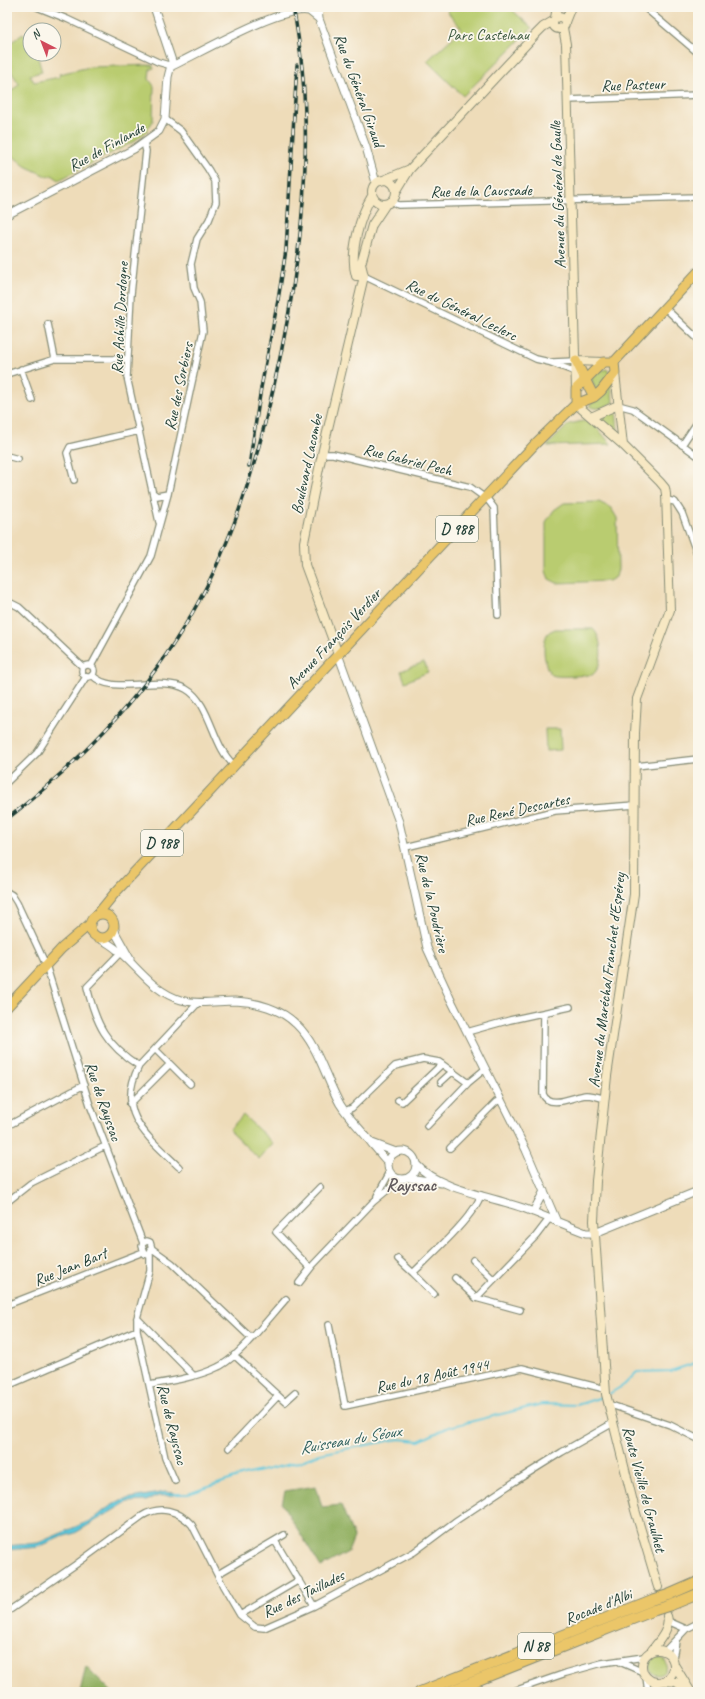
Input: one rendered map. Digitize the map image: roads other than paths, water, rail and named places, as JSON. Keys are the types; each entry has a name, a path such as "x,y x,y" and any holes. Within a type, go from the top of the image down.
{"highway":[{"name":"Rocade d'Albi","path":"420,1692 698,1582"},
{"name":"Rocade d'Albi","path":"448,1692 698,1594"}],"main road":[{"path":"557,7 554,19 555,29 560,30 564,25 571,7"},
{"path":"372,196 376,202 389,203 410,169 535,34 554,19"},
{"name":"Avenue du Général de Gaulle","path":"564,25 568,100 576,389"},
{"path":"364,276 356,276 353,265 361,220 372,196 372,189 379,182 410,169"},
{"path":"379,182 391,183 396,192"},
{"name":"Boulevard Lacombe","path":"338,654 304,565 304,542 322,454 364,276 361,264 372,225 389,203"},
{"path":"594,397 576,361 614,362 698,272"},
{"path":"603,362 576,389 576,404 594,397 615,373"},
{"path":"614,362 623,445"},
{"name":"Avenue du Maréchal Franchet d'Espérey","path":"576,404 623,445 665,488 667,500 670,610 637,699 634,894 605,1099 596,1181 595,1233 607,1396"},
{"name":"Avenue François Verdier","path":"97,915 114,894 338,654 536,443 576,404"},
{"path":"591,417 618,405"},
{"path":"109,917 114,894"},
{"path":"7,1007 62,948 82,932 97,915 101,914 109,917 114,926 108,937 96,936 82,932"},
{"path":"90,924 96,936"},
{"name":"Route Vieille de Graulhet","path":"607,1396 635,1510 658,1587"},
{"path":"668,1618 664,1633 664,1650 674,1662 691,1692"},
{"path":"664,1633 652,1650 644,1657 641,1667 644,1675 652,1681 676,1682 691,1692"},
{"path":"652,1650 664,1650"},
{"path":"661,1682 673,1673 674,1662"}],"street":[{"path":"37,7 50,10 158,62 172,66 232,36 290,12 310,11 319,19"},
{"path":"154,7 170,52 172,66"},
{"name":"Rue du Général Giraud","path":"318,7 319,19 379,182"},
{"path":"644,7 698,53"},
{"name":"Rue de Finlande","path":"7,215 144,143 158,131 165,119 168,77 172,66"},
{"name":"Rue Pasteur","path":"568,100 698,95"},
{"name":"Rue des Sorbiers","path":"91,666 151,556 168,494 203,331 200,302 193,282 191,264 197,239 212,213 216,202 217,190 215,181 208,168 181,131 165,119"},
{"name":"Rue Achille Dordogne","path":"144,143 146,151 131,294 127,377 160,522"},
{"name":"Rue de la Caussade","path":"389,203 398,205 571,202 698,197"},
{"name":"Rue du Général Leclerc","path":"364,276 536,360 549,362"},
{"path":"665,308 698,339"},
{"path":"48,324 55,359"},
{"path":"7,374 55,359 127,359"},
{"path":"549,362 576,361"},
{"path":"549,362 576,372"},
{"path":"21,369 32,400"},
{"path":"618,405 633,409 698,456"},
{"path":"682,445 698,422"},
{"path":"74,480 67,453 70,447 139,431"},
{"name":"Rue Gabriel Pech","path":"322,454 333,454 470,487 486,498"},
{"path":"7,456 18,459"},
{"path":"153,493 157,496 168,494"},
{"path":"486,498 494,508 498,615"},
{"path":"667,500 675,502 682,513 698,557"},
{"path":"7,601 19,607 83,667"},
{"name":"Rue de la Poudrière","path":"338,654 399,822 406,847 427,948 526,1150 557,1222"},
{"path":"83,667 88,665 91,666 94,669 92,675"},
{"path":"83,667 82,673 86,677"},
{"path":"92,675 104,684 165,684 186,689 198,700 228,760 234,765"},
{"path":"7,782 37,753 86,677 92,675"},
{"path":"636,766 698,759"},
{"name":"Rue René Descartes","path":"406,847 555,811 635,805"},
{"name":"Rue de Rayssac","path":"7,892 12,895 17,903 46,965 105,1146 143,1243"},
{"path":"114,926 116,934 132,965"},
{"path":"96,936 113,944 151,984 167,995 181,1000 198,1003 236,1001 265,1006 283,1013 296,1024 310,1040 345,1111 388,1162 390,1172 395,1178 409,1178 447,1184 533,1212 586,1233 595,1233 698,1191"},
{"path":"120,952 87,987 93,1013 102,1033 120,1053 139,1066"},
{"path":"179,1167 158,1147 140,1125 130,1104 131,1085 139,1066 198,1003"},
{"path":"467,1032 487,1025 570,1007"},
{"path":"544,1013 543,1094 545,1098 550,1101 557,1101 588,1095 605,1099"},
{"path":"155,1050 190,1084"},
{"path":"345,1111 352,1108 395,1066 423,1059 442,1064 468,1083"},
{"path":"130,1104 170,1064"},
{"path":"398,1100 402,1102 442,1064"},
{"path":"426,1126 468,1083 485,1069"},
{"path":"442,1082 453,1071"},
{"path":"7,1126 84,1085"},
{"path":"450,1148 496,1102 501,1100"},
{"path":"372,1143 396,1152 400,1151 409,1153 413,1156 420,1169 447,1184"},
{"path":"7,1202 31,1183 105,1146"},
{"path":"388,1162 389,1158 396,1152"},
{"path":"409,1178 415,1172 416,1164"},
{"path":"373,1202 390,1172"},
{"path":"299,1283 310,1268 373,1202 401,1179"},
{"path":"310,1268 276,1232 320,1187"},
{"path":"533,1212 544,1191"},
{"path":"412,1273 470,1214 479,1202 481,1195"},
{"path":"476,1298 536,1236 549,1219"},
{"path":"150,1255 146,1256 143,1252 143,1243 147,1241 150,1242 152,1248 172,1263 250,1337"},
{"name":"Rue de Rayssac","path":"152,1248 150,1255 150,1271 137,1318 137,1330 165,1458 175,1481"},
{"name":"Rue Jean Bart","path":"7,1305 143,1252"},
{"path":"398,1259 434,1294"},
{"path":"472,1260 494,1279"},
{"path":"455,1278 476,1298 520,1310"},
{"path":"149,1385 220,1367 234,1355 286,1299"},
{"path":"137,1318 193,1375"},
{"name":"Rue du 18 Août 1944","path":"329,1325 345,1406 522,1368 607,1396"},
{"path":"7,1386 137,1330"},
{"path":"234,1355 285,1402 295,1393"},
{"path":"229,1448 278,1396"},
{"path":"607,1396 698,1439"},
{"name":"Rue des Taillades","path":"7,1612 142,1516 159,1509 175,1512 185,1517 192,1525 240,1615 255,1627 264,1628 314,1606 414,1552 457,1520 514,1482 613,1423"},
{"path":"218,1574 284,1535"},
{"path":"275,1541 314,1606"},
{"path":"240,1615 299,1580"},
{"path":"668,1618 686,1629"},
{"path":"664,1650 686,1629 698,1623"},
{"path":"674,1662 677,1639"},
{"path":"511,1692 566,1673 602,1663 619,1662 644,1657"},
{"path":"619,1662 644,1675 650,1692 661,1682"},
{"path":"520,1692 566,1673"}],"water":[{"path":"165,1492 175,1493 175,1495 158,1496 146,1501 127,1502 75,1533 61,1537 38,1547 7,1550 7,1546 38,1543 94,1519 106,1509 121,1500"}],"waterway":[{"name":"Ruisseau du Séoux","path":"609,1394 624,1385 637,1372 671,1371 698,1362"},
{"name":"Ruisseau du Séoux","path":"172,1494 188,1494 244,1475 299,1462 319,1454 399,1439 419,1441 449,1427 542,1404 577,1405 605,1396"}],"railway":[{"path":"7,819 82,754 126,707 147,681 166,655 200,599 215,570 239,510 267,417 284,339 299,245 303,197 305,102 301,54 293,7"},
{"path":"249,466 261,388 286,250 297,65"}],"district":[{"name":"Rayssac","path":"411,1185"}],"park label":[{"name":"Parc Castelnau","path":"488,34"}]}
